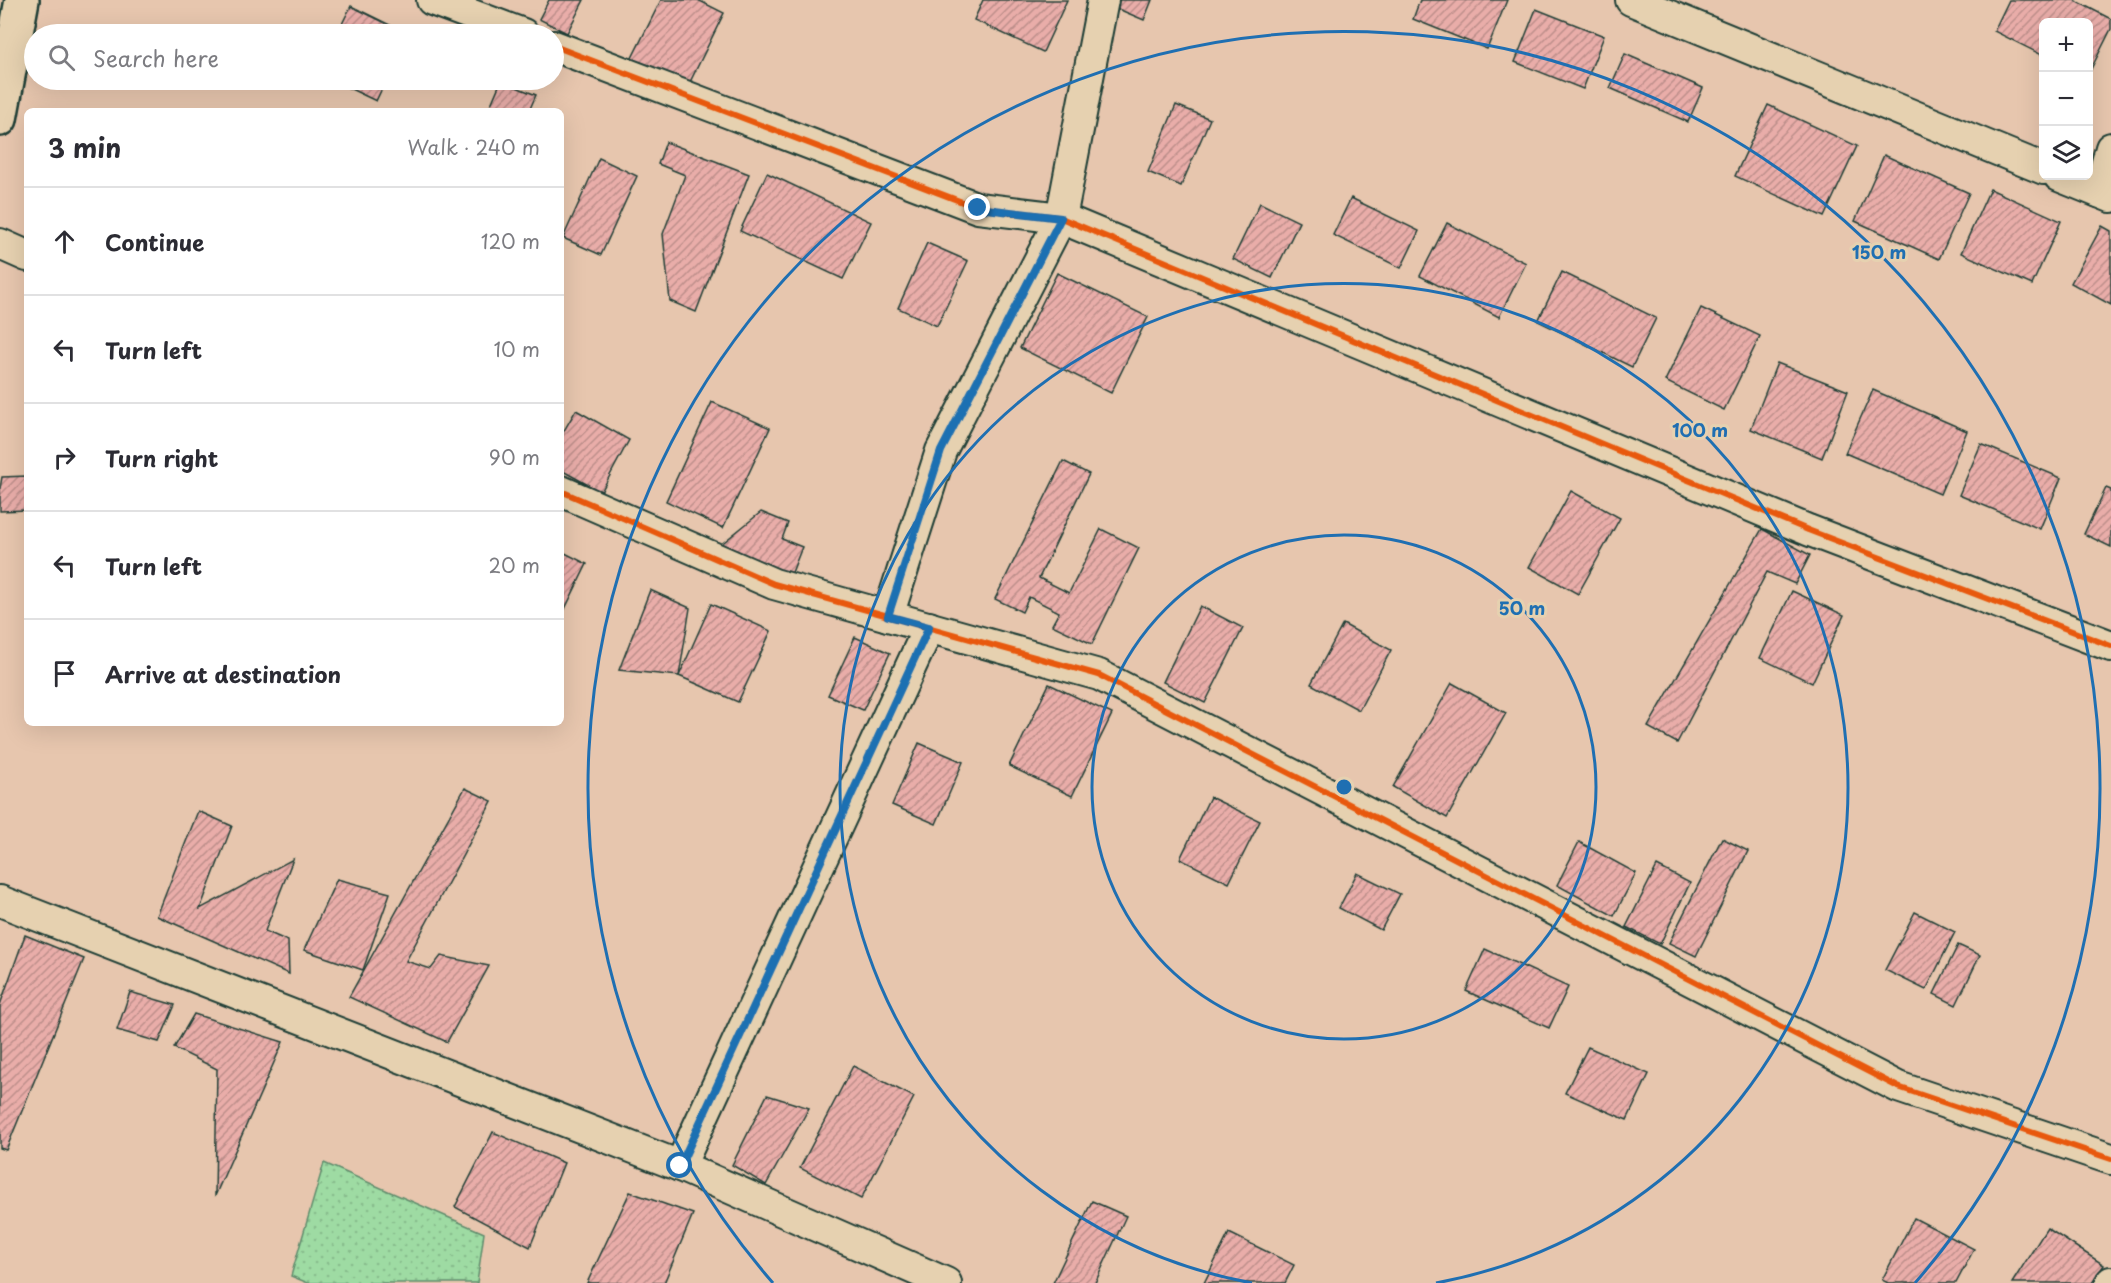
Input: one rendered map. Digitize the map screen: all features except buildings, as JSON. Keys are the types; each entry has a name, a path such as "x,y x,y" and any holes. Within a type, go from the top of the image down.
{"main road":[{"path":"0,119 22,0"}],"street":[{"path":"432,0 496,24"},
{"path":"888,616 941,451 1061,218 1103,0"},
{"path":"1631,0 2039,167"},
{"path":"564,50 978,208 1061,218 1808,530 2111,646"},
{"path":"2069,180 2105,194 2111,148"},
{"path":"0,244 24,255"},
{"path":"564,491 774,584 1099,675 1898,1087 2111,1159"},
{"path":"680,1166 929,627"},
{"path":"0,902 680,1166 946,1283"}],"green space":[{"path":"324,1163 484,1233 477,1283 308,1283 291,1276"}],"cycle path":[{"path":"564,50 978,208 1061,218 1808,530 2111,646"},
{"path":"564,492 774,584 1099,675 1898,1087 2111,1159"}],"route":[{"path":"680,1166 929,627 888,616 941,451 1061,218 978,208"}]}
